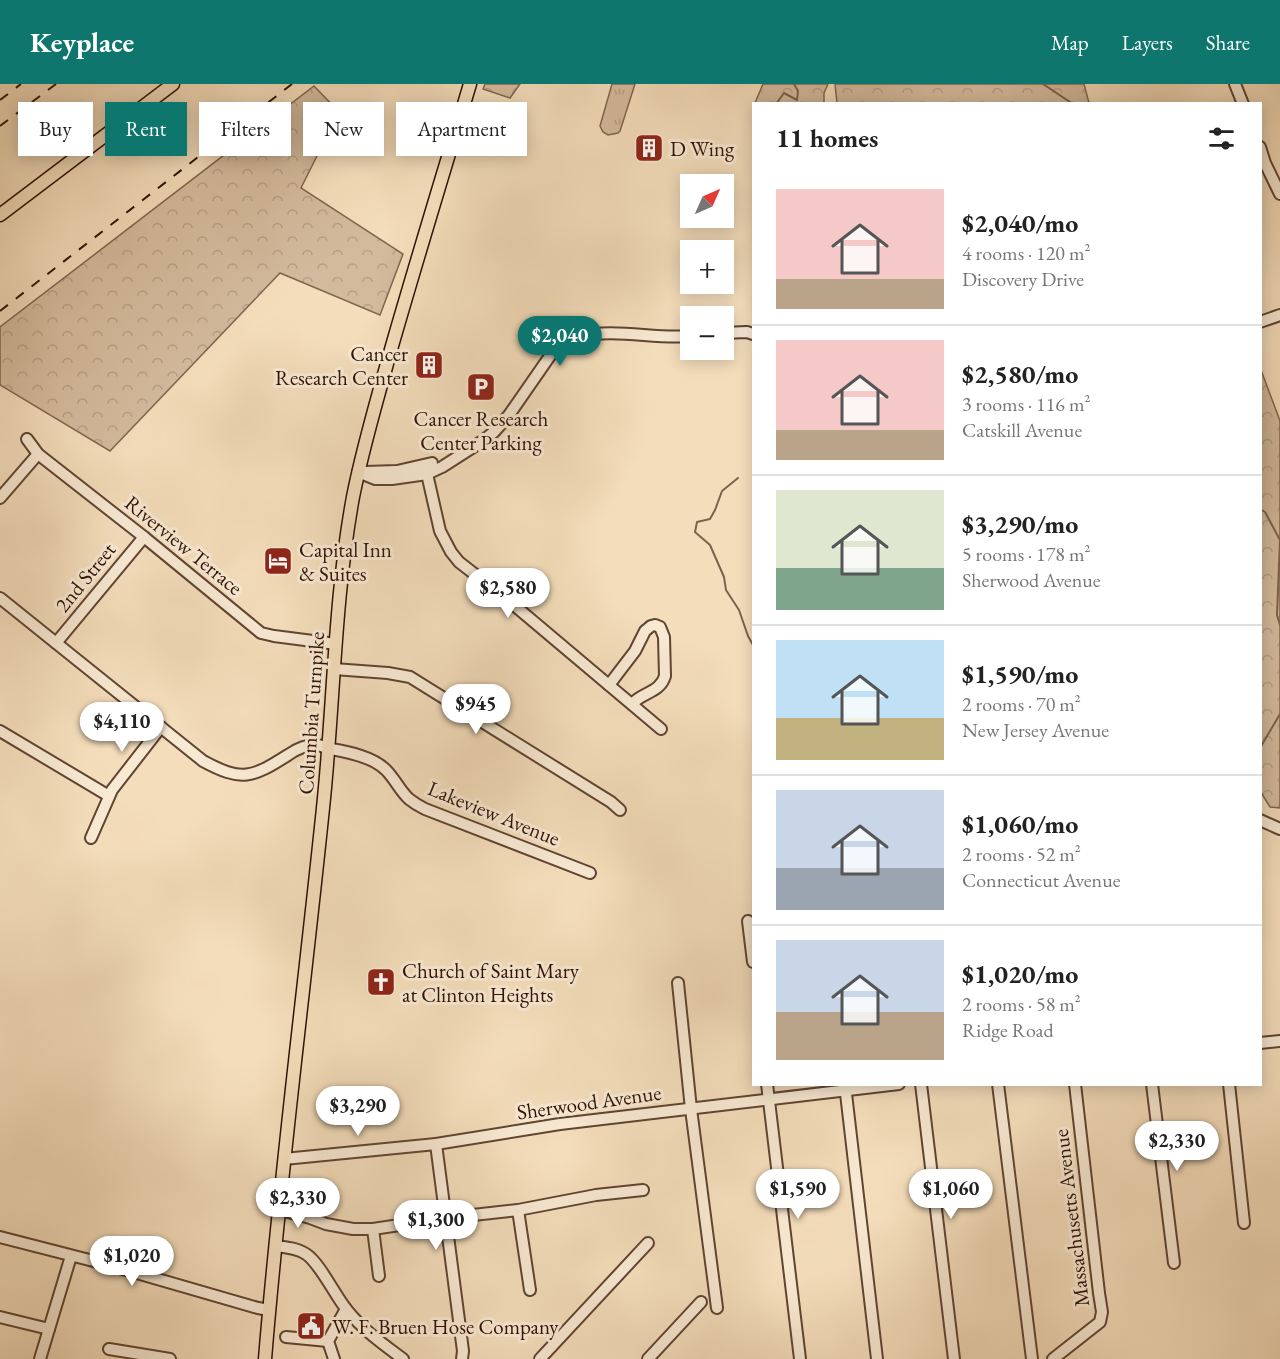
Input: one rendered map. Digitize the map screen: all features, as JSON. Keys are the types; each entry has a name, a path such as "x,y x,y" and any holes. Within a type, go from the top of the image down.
{"main road":[{"path":"0,215 173,84"},
{"name":"Columbia Turnpike","path":"265,1359 278,1209 328,749 345,547 358,472 373,416 405,300 470,84"}],"street":[{"path":"1235,84 1242,102"},
{"path":"1262,153 1280,194"},
{"path":"1262,321 1280,315"},
{"path":"734,333 752,334"},
{"path":"358,472 375,478 392,480 426,470 460,455 481,442 509,415 552,353 570,340 593,334 680,336"},
{"name":"Riverview Terrace","path":"27,439 39,454 261,633 281,638 336,644"},
{"path":"0,498 39,454"},
{"path":"426,470 440,531 445,543 459,562 508,600 661,729"},
{"name":"2nd Street","path":"56,643 144,537"},
{"name":"Lakeview Avenue","path":"0,598 203,761 224,771 236,775 255,773 294,751 314,745 339,750 378,763 408,798 425,808 590,873"},
{"path":"609,685 635,651 645,631 651,626 660,627 664,637 663,681 655,690 634,700 632,704"},
{"path":"334,669 410,677 611,802 620,810"},
{"path":"90,838 117,783 161,727"},
{"path":"0,731 109,796"},
{"path":"1262,821 1280,829"},
{"path":"748,921 752,954"},
{"path":"678,983 691,1109 717,1308"},
{"path":"1262,1043 1280,1041"},
{"path":"767,1086 800,1359"},
{"name":"Sherwood Avenue","path":"284,1159 436,1144 560,1124 872,1086"},
{"path":"921,1086 954,1359"},
{"path":"998,1086 1032,1359"},
{"name":"Massachusetts Avenue","path":"1053,1359 1098,1325 1102,1312 1075,1086"},
{"path":"1152,1086 1174,1263"},
{"path":"1229,1086 1244,1223"},
{"path":"846,1088 877,1359"},
{"path":"436,1144 463,1351 462,1359"},
{"path":"278,1209 326,1224 353,1229 373,1229 518,1210 596,1195 643,1190"},
{"path":"518,1210 530,1290"},
{"path":"373,1229 378,1275"},
{"path":"0,1237 269,1310"},
{"path":"540,1359 648,1243"},
{"path":"275,1246 288,1247 306,1254 346,1309 367,1332 403,1359"},
{"path":"40,1359 70,1256"},
{"path":"648,1359 701,1302"},
{"path":"334,1359 328,1341 346,1309"},
{"path":"0,1317 50,1329"},
{"path":"286,1337 328,1341"},
{"path":"109,1349 148,1358 170,1359"}],"green space":[{"path":"485,84 520,84 510,98 483,89"},
{"path":"612,84 635,84 620,131 608,135 600,126"},
{"path":"763,84 828,84 824,93 824,102 755,102"},
{"path":"835,84 1084,84 1089,102 837,102"},
{"path":"314,86 329,102 303,102 303,156 317,156 301,188 403,254 380,315 280,273 110,451 0,385 0,327 223,156 291,156 291,104"},
{"path":"1262,373 1280,421 1280,808 1270,807 1262,794"}],"waterway":[{"path":"777,102 784,93 797,100 798,91 794,84"},
{"path":"1043,84 1070,102"},
{"path":"738,478 722,491 710,519 697,522 695,532 710,545 724,577 726,590 739,610 752,643"},
{"path":"1262,510 1280,540 1277,615 1280,625"},
{"path":"1262,745 1280,714"}],"railway":[{"path":"0,100 21,84"},
{"path":"0,126 56,84"},
{"path":"0,311 292,84"}],"place":[{"name":"D Wing","path":"649,148"},
{"name":"Cancer Research Center","path":"429,365"},
{"name":"Cancer Research Center Parking","path":"481,387"},
{"name":"Capital Inn & Suites","path":"278,561"},
{"name":"Church of Saint Mary at Clinton Heights","path":"381,982"},
{"name":"W. F. Bruen Hose Company","path":"311,1326"}]}
